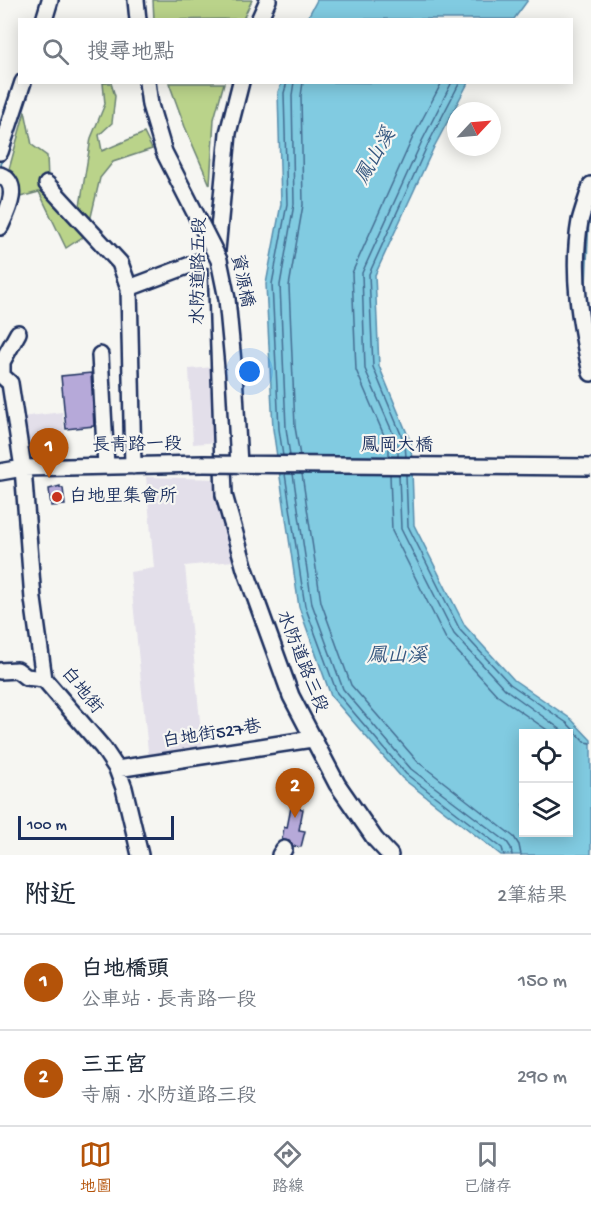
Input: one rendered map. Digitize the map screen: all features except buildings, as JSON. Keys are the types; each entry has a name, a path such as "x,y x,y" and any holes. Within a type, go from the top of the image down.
{"street":[{"path":"45,18 50,0"},
{"path":"260,18 268,0"},
{"path":"0,152 22,84"},
{"name":"資源橋","path":"147,84 150,105 164,152 219,260 227,299 240,465"},
{"name":"水防道路五段","path":"223,462 216,261 228,134 240,84"},
{"path":"0,175 11,184 11,201 0,227"},
{"path":"47,184 120,263 129,288 133,466"},
{"path":"591,185 580,220 575,274 582,333 591,374"},
{"path":"129,288 206,259 216,261"},
{"path":"1,374 2,362 18,333"},
{"path":"100,355 106,466"},
{"name":"白地街","path":"1,374 10,383 23,468 33,599 44,679 103,748 117,769 124,788 140,855"},
{"name":"水防道路三段","path":"223,462 224,495 245,569 280,668 312,739 337,784 375,839 390,855"},
{"name":"鳳岡大橋","path":"202,464 591,467"},
{"name":"長青路一段","path":"0,472 23,468 202,464"},
{"path":"0,671 17,670 26,677 44,679"},
{"name":"白地街527巷","path":"117,769 312,739"}],"shaded area":[{"path":"215,367 219,442 193,444 189,369"},
{"path":"62,412 67,447 25,452 21,417"},
{"path":"146,477 218,479 233,561 185,566 203,752 149,761 130,572 154,568"}],"green space":[{"path":"153,0 252,0 243,18 154,18"},
{"path":"103,84 111,84 115,96 112,123 99,135 102,151 144,133 152,149 113,162 100,178 87,234 66,248 39,192 20,197 8,173 25,111 32,145 47,156 48,180 69,207 80,206 91,138 105,104"},
{"path":"169,84 224,84 214,119 210,185"}],"water":[{"path":"317,0 528,0 515,18 308,18"},
{"name":"鳳山溪","path":"281,84 467,84 458,102 447,102 447,123 375,275 379,366 411,443 414,525 465,626 514,680 571,719 591,740 591,855 501,855 402,778 331,696 299,607 273,429 266,284 281,204 278,92"}],"waterway":[{"path":"0,166 3,157"},
{"path":"585,291 588,224 591,214"},
{"path":"587,309 591,331"}],"place":[{"name":"白地橋頭","path":"49,478"},
{"name":"白地里集會所","path":"57,497"},
{"name":"三王宮","path":"295,818"}]}
